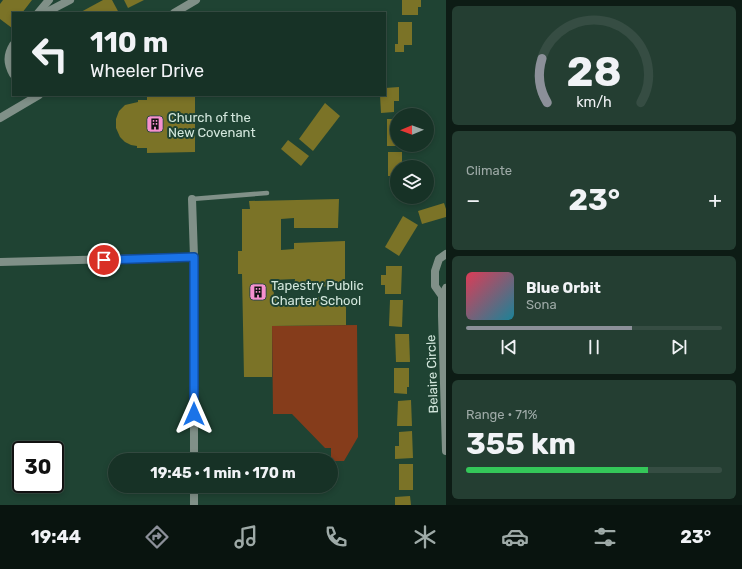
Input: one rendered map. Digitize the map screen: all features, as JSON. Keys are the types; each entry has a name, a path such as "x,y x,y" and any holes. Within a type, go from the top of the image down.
{"street":[{"path":"39,12 49,0"},
{"path":"47,12 70,0"},
{"path":"176,12 196,0"},
{"path":"12,47 8,56 12,72"},
{"path":"0,118 26,98"},
{"path":"192,199 194,257 194,453"},
{"name":"Belaire Circle","path":"442,296 435,286 435,271 439,259 446,254"},
{"path":"0,262 194,257"},
{"name":"Belaire Circle","path":"446,288 442,296 446,451"},
{"path":"194,493 194,505"}],"lane":[{"path":"192,199 267,193"}],"shaded area":[{"path":"357,325 358,437 344,461 338,461 338,453 331,453 331,448 325,448 292,414 273,414 272,326"}],"building":[{"path":"3,0 32,0 23,12 12,12 12,28 0,19 0,4"},
{"path":"103,0 112,0 118,12 81,12"},
{"path":"124,0 144,0 128,8"},
{"path":"402,0 421,0 421,7 418,7 418,15 402,15"},
{"path":"398,22 412,22 412,45 404,45 404,52 395,52 395,44 398,44"},
{"path":"399,87 399,101 394,101 394,108 390,108 390,112 381,113 380,96 386,96 386,88"},
{"name":"Church of the New Covenant","path":"147,96 195,96 195,152 147,153 147,148 137,148 137,146 125,142 120,137 116,128 116,119 119,111 125,105 138,102 138,100 147,100"},
{"path":"325,103 340,116 313,151 299,139"},
{"path":"387,119 390,119 390,146 387,146"},
{"path":"288,140 309,156 301,166 281,149"},
{"path":"388,152 402,152 402,160 390,160 390,176 388,176"},
{"name":"Tapestry Public Charter School","path":"339,199 338,228 294,228 294,218 281,219 281,250 294,249 294,243 345,241 345,286 294,287 295,279 273,280 274,297 346,297 346,325 272,326 272,377 244,377 242,274 238,274 238,251 242,251 242,209 250,209 249,201"},
{"path":"444,203 446,217 422,224 418,211"},
{"path":"403,216 418,225 399,256 385,247"},
{"path":"386,266 402,266 401,294 385,294 385,285 381,285 381,275 386,275"},
{"path":"390,300 403,300 402,327 389,326"},
{"path":"395,334 409,334 410,362 396,362"},
{"path":"394,368 409,368 409,387 407,387 407,394 394,393"},
{"path":"411,400 412,426 397,426 398,401"},
{"path":"412,431 413,458 395,459 395,446 399,446 399,432"},
{"path":"399,464 413,464 413,490 399,490"},
{"path":"410,496 411,505 395,505 395,497"}],"place":[{"name":"Church of the New Covenant","path":"155,124"},
{"name":"Tapestry Public Charter School","path":"258,292"}],"route":[{"path":"104,260 194,257 194,414"}]}
